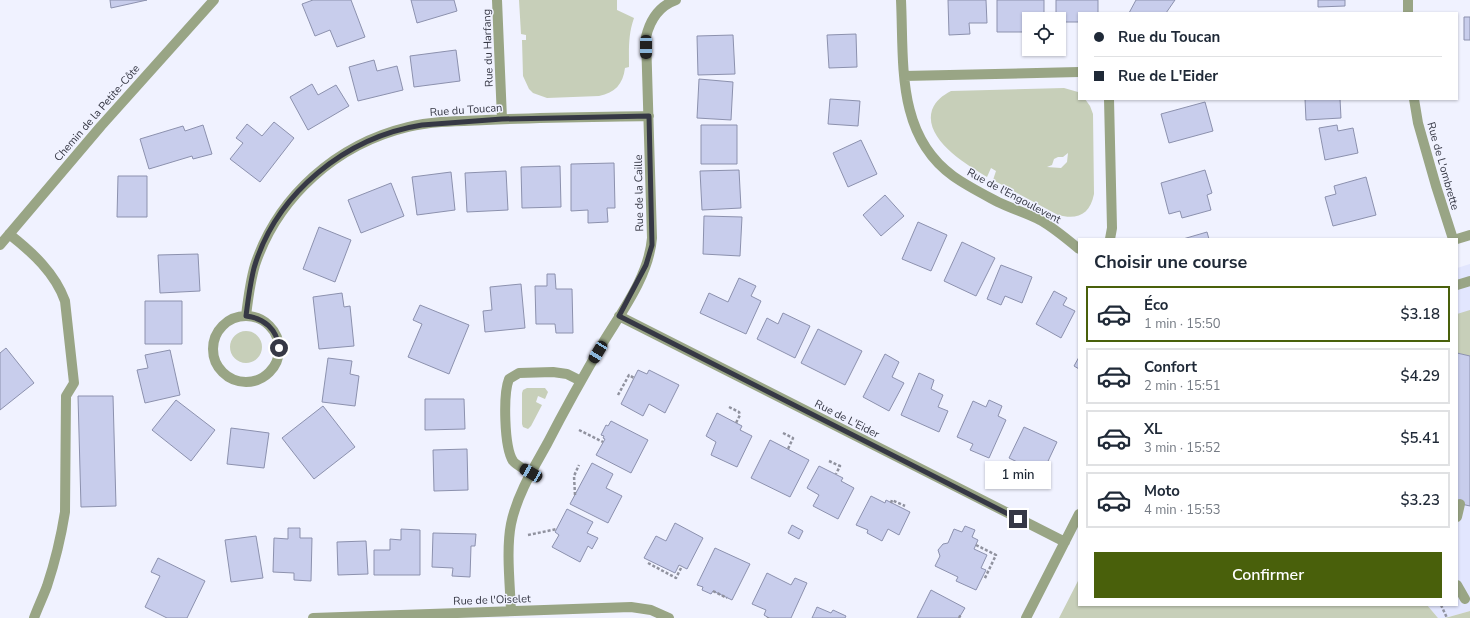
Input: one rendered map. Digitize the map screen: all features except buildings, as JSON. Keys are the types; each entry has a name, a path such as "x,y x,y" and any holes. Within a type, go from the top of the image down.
{"street":[{"name":"Chemin de la Petite-Côte","path":"0,245 106,120 214,0"},
{"name":"Rue du Harfang","path":"498,0 502,119"},
{"name":"Rue de la Caille","path":"511,612 510,531 514,514 523,490 580,381 619,316 646,265 652,245 646,37 651,22 659,10 676,0"},
{"name":"Rue de l'Engoulevent","path":"901,0 904,76 909,112 915,128 928,150 953,176 1005,206 1052,227 1078,248"},
{"path":"1408,0 1408,12"},
{"path":"904,76 1078,72"},
{"path":"1109,100 1112,228 1110,238"},
{"name":"Rue de L'ombrette","path":"1414,100 1418,123 1453,238"},
{"name":"Rue du Toucan","path":"246,316 251,280 262,246 291,198 319,172 357,147 396,130 436,123 502,119 649,116"},
{"path":"9,234 30,252 56,281 61,290 65,301 74,383 66,396 65,512 63,526 52,567 34,618"},
{"path":"1458,240 1470,236"},
{"path":"1458,286 1470,281"},
{"path":"246,316 260,319 271,327 277,339 279,352 275,365 266,375 258,379 245,382 236,380 224,373 216,361 213,348 215,339 222,327 233,319 246,316"},
{"name":"Rue de L'Eider","path":"619,316 1065,542"},
{"path":"531,473 512,460 508,448 505,403 509,379 519,373 553,372 567,374 580,381"},
{"path":"1458,513 1460,504"},
{"path":"1026,618 1078,516"},
{"path":"1458,587 1465,598"},
{"name":"Rue de l'Oiselet","path":"313,618 631,607 651,610 669,618"}],"path":[{"path":"618,395 629,375 634,378"},
{"path":"729,407 739,412 740,416 736,423"},
{"path":"579,430 603,442"},
{"path":"783,432 794,438 788,449"},
{"path":"829,461 840,466 836,474"},
{"path":"575,495 574,476 578,465"},
{"path":"891,502 892,500 905,506"},
{"path":"528,535 557,529"},
{"path":"976,545 996,555 984,580"},
{"path":"648,563 676,578 682,566"},
{"path":"713,591 727,598"},
{"path":"1441,606 1447,618"},
{"path":"959,618 961,614"}],"shaded area":[{"path":"1470,264 1470,611 1445,618 1438,618 1428,606 1458,606 1458,268"}],"green space":[{"path":"519,0 617,0 617,10 634,18 630,36 629,67 625,68 622,79 617,87 610,93 599,96 547,98 533,93 529,89 523,76 522,40 526,40 526,35 521,34"},
{"path":"1064,88 1078,92 1078,100 1086,100 1093,114 1094,194 1086,211 1077,216 1071,217 1058,215 993,180 996,171 991,168 987,177 958,158 940,141 934,131 931,121 932,110 937,101 951,91","holes":["1068,153 1067,162 1061,168 1047,167 1052,165 1054,159 1063,157"]},
{"path":"1470,310 1470,356 1458,353 1458,314"},
{"path":"243,331 249,331 259,338 262,347 261,353 255,360 249,363 243,363 233,356 230,350 230,344 237,334"},
{"path":"527,388 545,388 548,392 545,399 538,396 536,402 542,405 528,429 523,427 522,424 522,393 523,390"},
{"path":"1078,581 1078,606 1428,606 1438,618 1059,618"},
{"path":"1470,611 1470,618 1445,618"}],"route":[{"path":"279,348 276,334 271,327 260,319 246,316 254,267 262,246 291,198 309,180 331,163 371,140 396,130 422,125 502,119 649,116 652,245 646,265 619,316 1018,519"}]}
